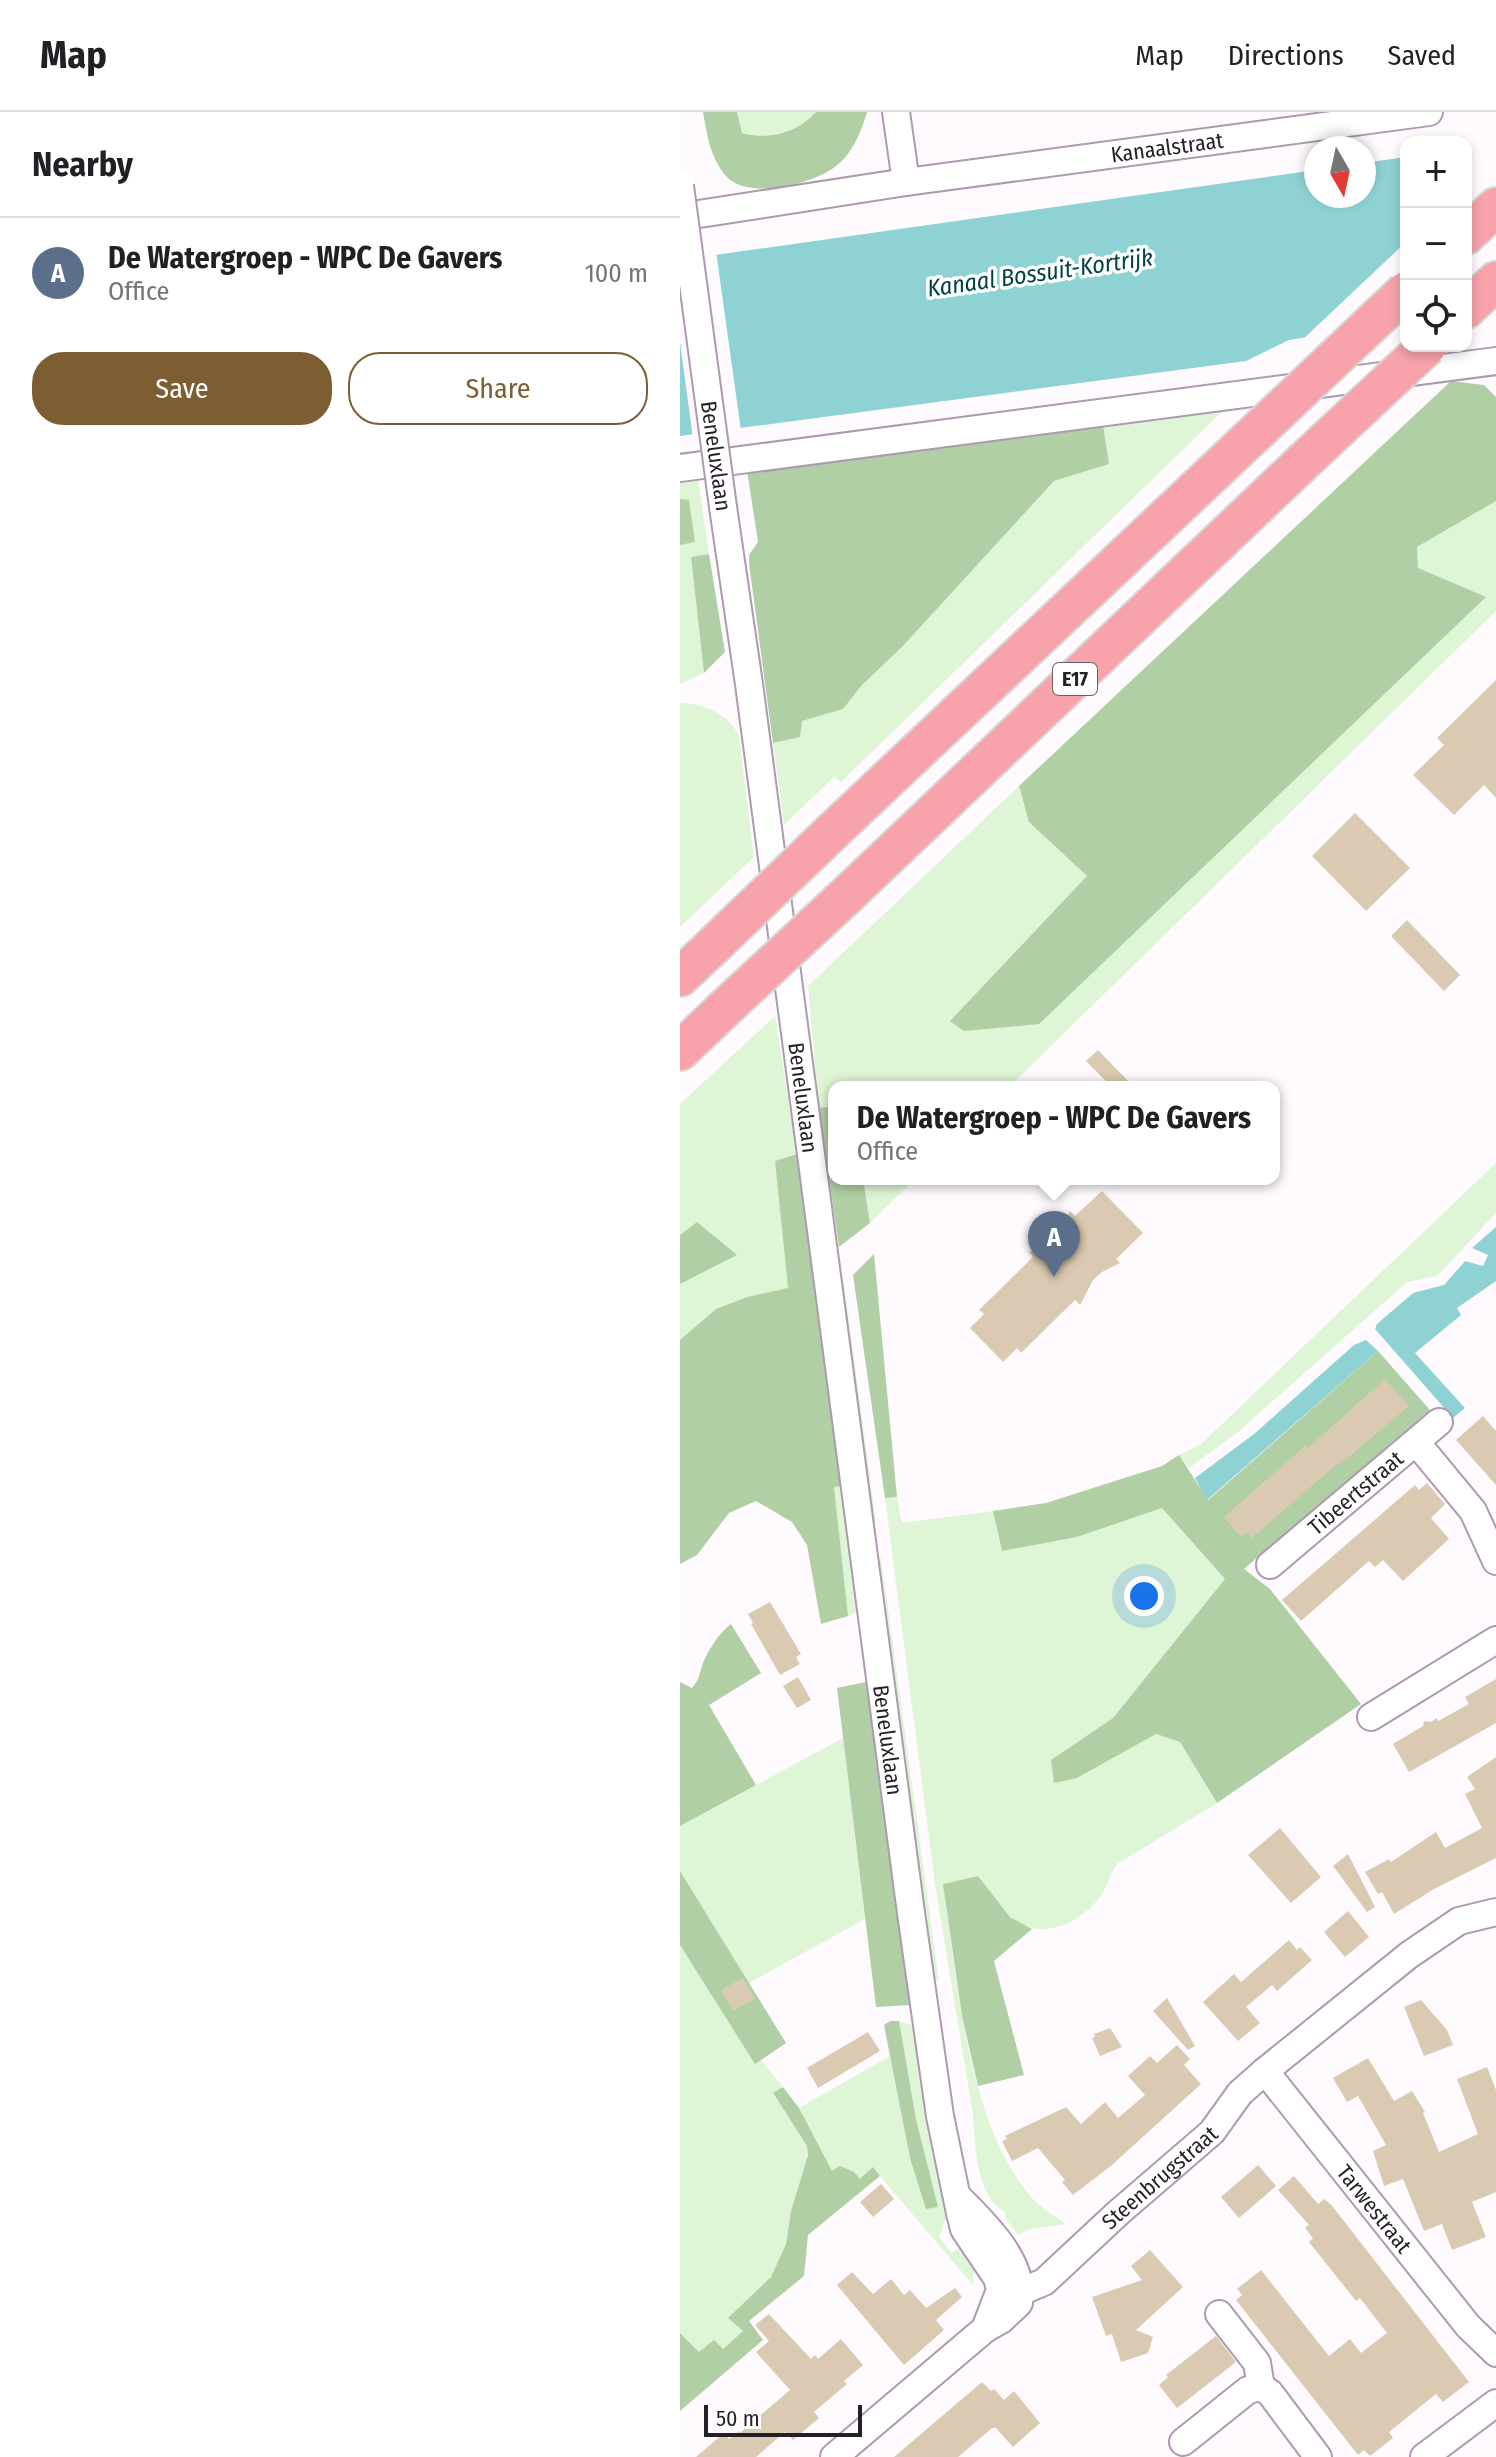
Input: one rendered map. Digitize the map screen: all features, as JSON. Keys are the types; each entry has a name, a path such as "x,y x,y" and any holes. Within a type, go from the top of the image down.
{"highway":[{"path":"1472,229 1496,207"},
{"path":"1472,303 1496,281"},
{"name":"E17","path":"680,977 1400,297"},
{"name":"E17","path":"680,1051 1421,352"}],"street":[{"path":"896,112 906,182"},
{"name":"Kanaalstraat","path":"680,217 906,182 1429,112"},
{"name":"Beneluxlaan","path":"680,186 940,2116 959,2198 979,2217 1016,2272 1010,2291"},
{"path":"680,468 1496,361"},
{"name":"Tibeertstraat","path":"1270,1565 1439,1422"},
{"path":"1416,1442 1473,1511 1496,1561"},
{"path":"1371,1717 1496,1640"},
{"name":"Steenbrugstraat","path":"834,2457 985,2329 1014,2309 1019,2303 1010,2291 1044,2282 1212,2132 1240,2093 1265,2071 1409,1955 1459,1921 1496,1912"},
{"name":"Tarwestraat","path":"1265,2071 1468,2326 1493,2341"},
{"path":"1219,2314 1257,2363 1261,2387"},
{"path":"1183,2442 1248,2390 1261,2387 1270,2393 1318,2457"},
{"path":"1424,2457 1496,2403"}],"green space":[{"path":"703,112 737,112 742,133 762,136 791,130 816,112 867,112 854,144 839,164 821,175 793,185 762,189 736,183 726,176 713,153"},
{"path":"737,112 816,112 792,129 762,135 741,133"},
{"path":"1451,381 1484,385 1496,397 1496,501 1417,547 1418,568 1486,597 1039,1024 964,1031 950,1021 1087,876 1029,822 1019,786"},
{"path":"1233,401 841,782 834,777 784,825 773,743 799,737 802,721 843,709 1054,481 1109,464 1102,418"},
{"path":"1102,418 1109,464 1054,481 843,709 802,721 800,737 773,743 749,563 749,555 758,542 746,464"},
{"path":"697,472 709,554 691,557 704,673 680,684 680,545 695,542 689,501 680,499 680,474"},
{"path":"680,499 689,500 695,542 680,545"},
{"path":"1496,501 1496,611 1015,1081 828,1081 828,1107 819,1108 808,986 1019,786 1029,822 1088,876 950,1021 1485,598 1418,569 1417,547"},
{"path":"709,554 725,652 704,673 691,557"},
{"path":"680,703 714,711 735,728 739,736 754,857 680,927"},
{"path":"775,1016 797,1154 775,1161 788,1289 747,1297 716,1309 680,1340 680,1284 736,1255 697,1222 680,1235 680,1104"},
{"path":"828,1107 828,1171 819,1108"},
{"path":"797,1154 843,1486 834,1487 848,1616 821,1624 807,1545 792,1522 756,1501 729,1513 697,1555 680,1564 680,1340 716,1309 747,1297 788,1288 775,1161"},
{"path":"1496,1163 1496,1213 1441,1272 1436,1276 1407,1282 1238,1432 1189,1468 1179,1455 1201,1444"},
{"path":"830,1185 864,1185 870,1223 839,1247"},
{"path":"864,1185 909,1185 870,1223"},
{"path":"697,1222 737,1255 680,1284 680,1235"},
{"path":"874,1254 897,1497 885,1498 853,1275"},
{"path":"844,1283 876,1523 868,1522 837,1289"},
{"path":"1378,1351 1430,1410 1244,1569 1270,1589 1361,1704 1217,1803 1180,1742 1156,1734 1077,1778 1054,1783 1051,1760 1113,1718 1225,1579 1162,1508 1077,1537 1002,1551 993,1511 1046,1503 1162,1466 1179,1455 1208,1500"},
{"path":"833,1486 843,1486 860,1610 848,1616"},
{"path":"897,1497 902,1523 993,1511 1002,1551 1077,1537 1162,1508 1225,1579 1113,1718 1051,1760 1077,1778 1155,1734 1180,1742 1217,1803 1117,1864 1091,1907 1081,1916 1057,1927 1032,1928 1020,1923 1000,1906 978,1876 943,1884 968,2048 993,2131 1010,2167 1032,2198 1066,2224 1030,2229 1018,2235 1004,2211 988,2194 976,2154 973,2115 935,1884 885,1498"},
{"path":"881,1558 939,1981 930,1980 874,1560"},
{"path":"731,1624 761,1673 709,1705 756,1785 680,1826 680,1682 692,1688 711,1647"},
{"path":"866,1682 910,2005 876,2007 837,1688"},
{"path":"843,1738 865,1919 749,1983 680,1871 680,1826"},
{"path":"680,1871 786,2043 755,2064 680,1945"},
{"path":"978,1876 1010,1917 1032,1929 994,1961 1024,2075 978,2086 962,2016 943,1884"},
{"path":"680,1945 755,2063 761,2060 783,2087 773,2094 807,2146 808,2155 791,2211 786,2244 771,2277 728,2318 743,2331 723,2349 699,2353 680,2333"},
{"path":"899,2021 911,2025 915,2032 935,2164 947,2216 939,2237 952,2253 967,2243 977,2266 973,2285 873,2168 860,2180 832,2172 799,2108 890,2056 910,2158 938,2207 916,2119"},
{"path":"899,2021 916,2119 938,2207 926,2209 910,2158 884,2025"},
{"path":"783,2087 799,2108 832,2171 840,2166 854,2172 860,2179 873,2167 880,2176 808,2235 804,2276 749,2321 763,2340 680,2411 680,2333 699,2352 714,2340 723,2349 743,2331 728,2318 771,2277 786,2244 791,2211 808,2155 807,2146 773,2093"}],"water":[{"name":"Kanaal Bossuit-Kortrijk","path":"1400,158 1400,323 1289,340 1246,361 680,436 680,260 1304,172 1304,208 1376,208 1376,161"},
{"path":"1496,1227 1496,1281 1457,1308 1461,1315 1415,1353 1465,1408 1453,1418 1375,1329 1413,1293 1444,1285 1465,1261 1483,1266 1488,1255 1472,1248"},
{"path":"1366,1340 1378,1351 1207,1500 1195,1478 1254,1434 1354,1345"}],"pier":[{"path":"1496,157 1496,312 1472,316 1472,208 1472,179"},
{"path":"1400,248 1400,327 1300,342"},
{"path":"716,251 741,431 693,438 680,342 680,256"}],"building":[{"path":"1496,680 1496,798 1484,785 1454,815 1413,775 1444,745 1437,738"},
{"path":"1355,813 1410,868 1366,911 1312,856"},
{"path":"1407,920 1460,975 1444,991 1391,936"},
{"path":"1098,1050 1128,1081 1106,1081 1086,1061"},
{"path":"1102,1191 1143,1233 1116,1259 1120,1263 1093,1280 1080,1305 1075,1300 1021,1353 1017,1348 1003,1362 970,1328 984,1314 979,1310 1033,1257 1029,1252 1049,1243 1059,1233 1070,1211 1075,1216"},
{"path":"1385,1379 1409,1406 1252,1538 1247,1532 1241,1537 1224,1517"},
{"path":"1483,1416 1496,1431 1496,1485 1456,1440"},
{"path":"1427,1483 1445,1504 1431,1518 1449,1539 1403,1581 1383,1560 1375,1567 1369,1561 1301,1621 1282,1600 1415,1485 1419,1490"},
{"path":"770,1602 801,1654 796,1657 800,1664 780,1675 748,1614"},
{"path":"798,1677 811,1700 797,1708 783,1686"},
{"path":"1496,1679 1496,1723 1409,1772 1393,1744 1423,1726 1424,1721 1431,1722 1436,1718 1438,1721 1469,1704 1465,1697"},
{"path":"1496,1757 1496,1858 1434,1889 1394,1914 1382,1892 1378,1894 1365,1872 1389,1859 1391,1862 1436,1832 1445,1848 1482,1828 1465,1794 1475,1789 1467,1777"},
{"path":"1280,1828 1321,1877 1291,1903 1248,1855"},
{"path":"1348,1854 1375,1907 1367,1912 1333,1866"},
{"path":"1348,1911 1369,1937 1345,1957 1324,1932"},
{"path":"1289,1940 1312,1960 1277,1991 1272,1985 1246,2007 1260,2023 1238,2041 1203,2002 1234,1974 1241,1982"},
{"path":"743,1978 755,1999 733,2011 721,1990"},
{"path":"1167,1998 1195,2046 1188,2050 1153,2011"},
{"path":"1421,2000 1447,2030 1453,2045 1424,2056 1404,2007"},
{"path":"1110,2028 1122,2047 1100,2056 1092,2038 1094,2034"},
{"path":"868,2032 880,2051 818,2088 807,2068"},
{"path":"1177,2045 1190,2059 1184,2065 1201,2084 1112,2165 1073,2195 1062,2182 1065,2180 1038,2148 1012,2161 1002,2141 1007,2139 1005,2136 1066,2107 1081,2124 1105,2102 1118,2118 1145,2095 1128,2076 1150,2056 1157,2063"},
{"path":"1368,2058 1394,2101 1412,2091 1425,2112 1439,2152 1478,2134 1457,2079 1487,2067 1496,2090 1496,2192 1472,2202 1486,2237 1452,2250 1442,2224 1424,2231 1403,2179 1384,2186 1373,2151 1386,2145 1358,2096 1347,2102 1333,2078"},
{"path":"1258,2165 1276,2186 1239,2218 1221,2197"},
{"path":"1294,2176 1318,2204 1325,2199 1333,2207 1469,2382 1443,2402 1436,2394 1389,2432 1393,2438 1370,2456 1364,2450 1358,2455 1236,2300 1242,2295 1237,2289 1261,2270 1329,2356 1350,2339 1361,2353 1387,2333 1360,2298 1356,2301 1309,2242 1313,2238 1305,2228 1309,2225 1278,2190"},
{"path":"881,2184 894,2199 873,2217 860,2202"},
{"path":"1150,2250 1183,2287 1136,2330 1153,2337 1148,2353 1121,2362 1112,2334 1106,2336 1092,2297 1142,2280 1131,2266"},
{"path":"852,2272 873,2294 891,2279 904,2295 910,2290 926,2308 955,2288 962,2297 936,2320 944,2330 904,2365 837,2285"},
{"path":"769,2314 811,2359 815,2355 818,2359 841,2339 863,2365 844,2381 847,2384 814,2412 819,2418 793,2440 785,2432 756,2457 696,2457 724,2433 729,2439 740,2433 790,2390 756,2352 769,2341 755,2325"},
{"path":"1216,2336 1236,2362 1177,2408 1159,2385 1168,2377 1166,2375"},
{"path":"982,2382 1004,2400 1014,2391 1040,2423 1013,2447 996,2428 992,2428 958,2457 894,2457"}],"place":[{"name":"De Watergroep - WPC De Gavers","path":"1054,1277"}]}
